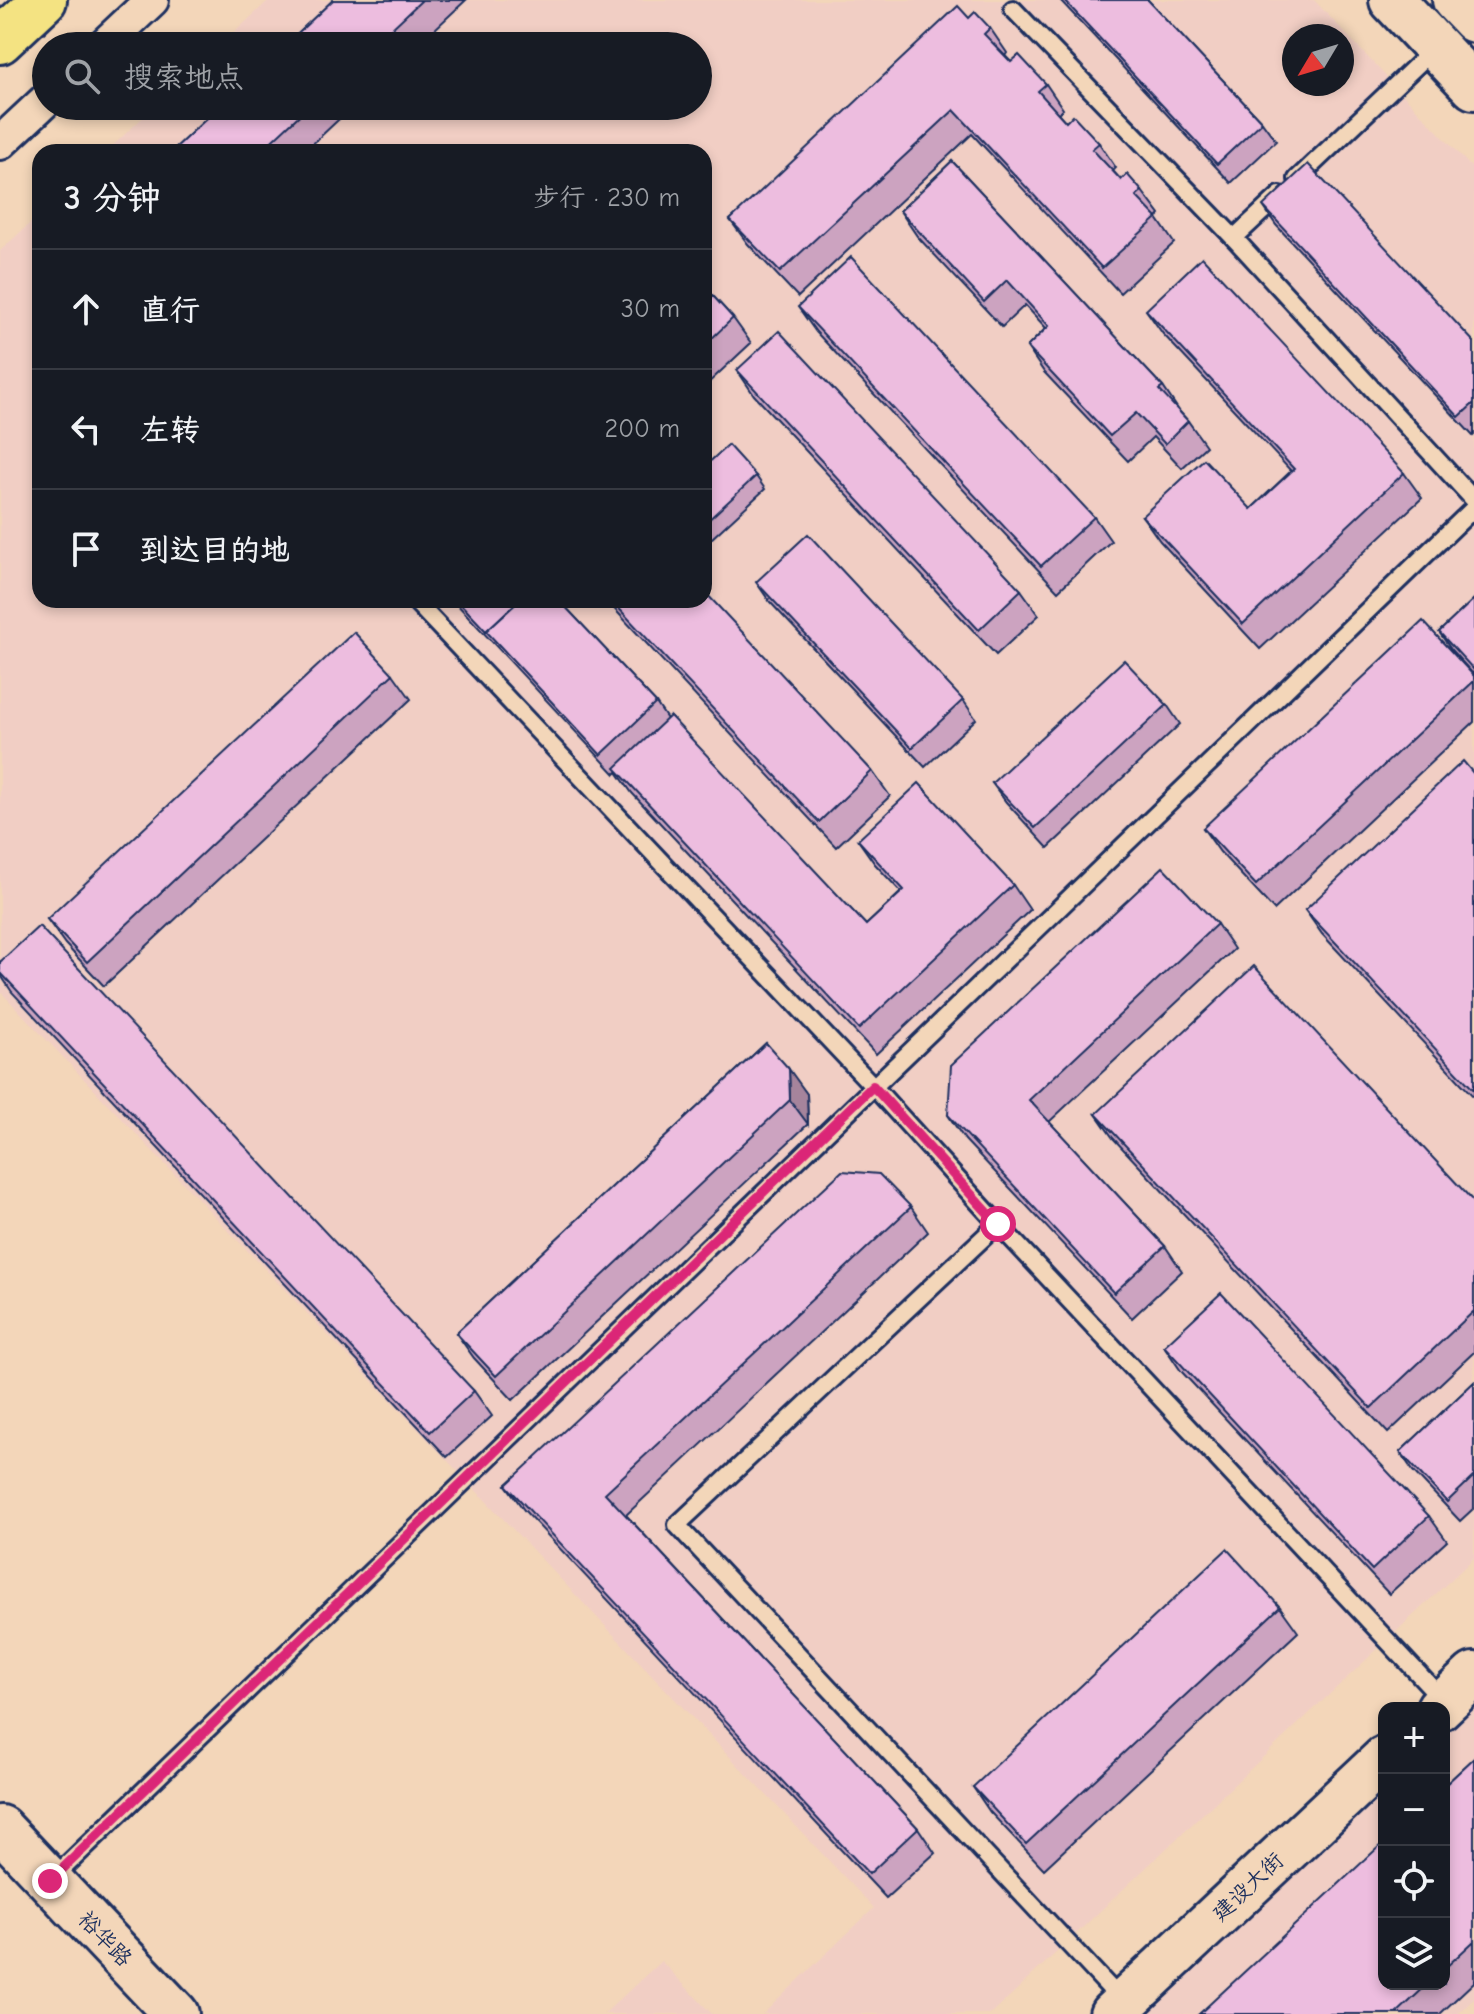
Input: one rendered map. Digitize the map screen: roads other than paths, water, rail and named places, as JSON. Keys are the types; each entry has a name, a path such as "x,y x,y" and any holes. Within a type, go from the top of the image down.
{"main road":[{"path":"0,41 44,0"}],"street":[{"path":"118,32 152,0"},
{"path":"1392,0 1474,87"},
{"path":"1455,0 1474,20"},
{"path":"0,143 32,113"},
{"name":"建设大街","path":"1118,2008 1378,1765"},
{"name":"裕华路","path":"0,1828 176,2014"}],"lane":[{"path":"1013,9 1234,238 1474,500"},
{"path":"1234,238 1437,46"},
{"path":"50,1881 1474,508"},
{"path":"422,608 873,1086 998,1224 1452,1695"},
{"path":"998,1224 677,1525 1118,2008"}]}
